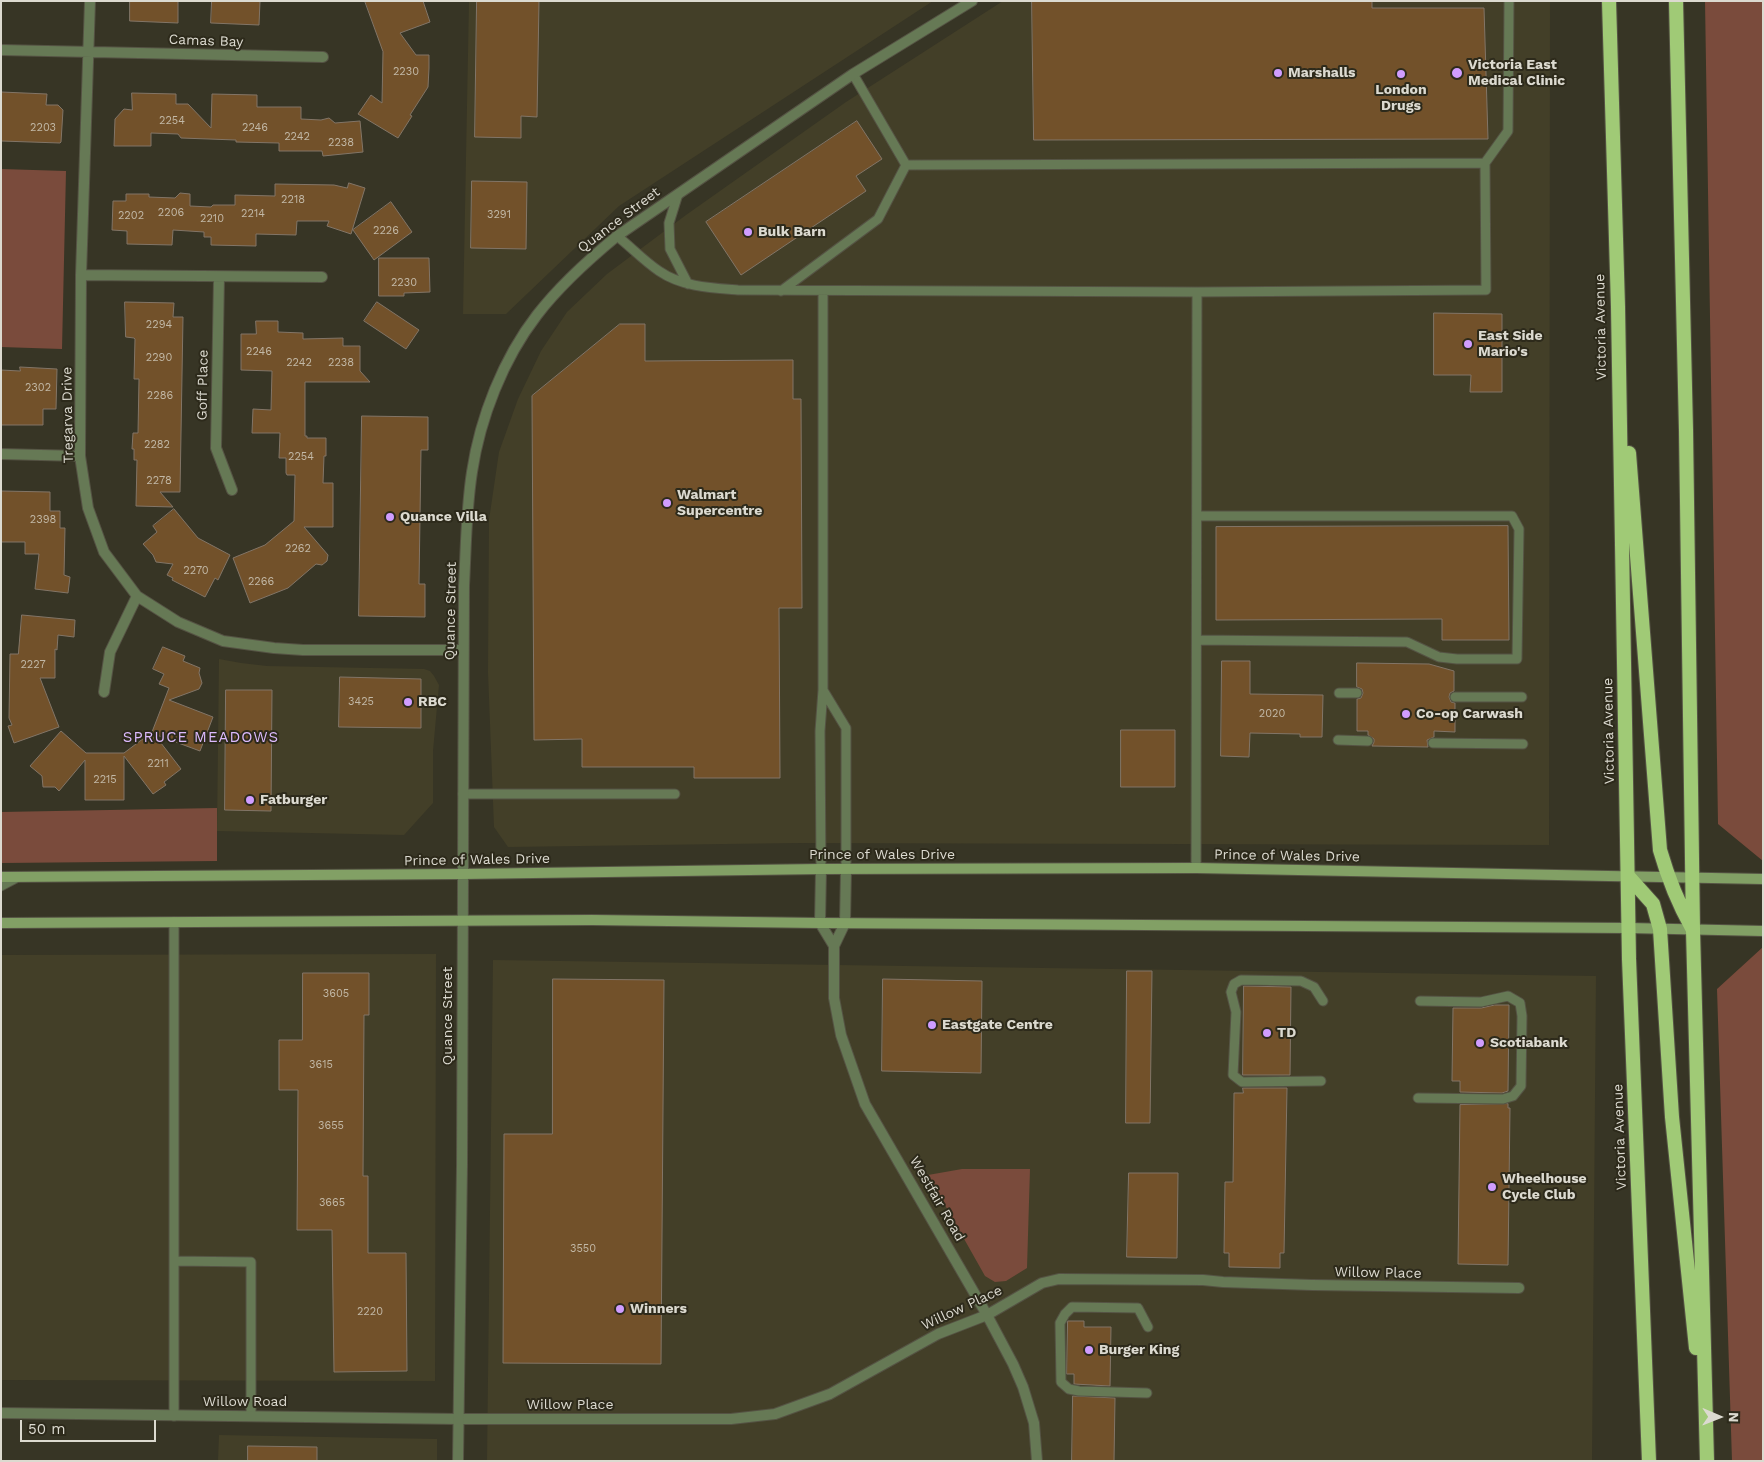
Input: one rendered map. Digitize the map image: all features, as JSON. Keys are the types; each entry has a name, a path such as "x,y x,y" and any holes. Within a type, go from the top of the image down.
{"highway":[{"name":"Victoria Avenue","path":"1609,1 1618,307 1629,928 1649,1461"},
{"path":"1676,1 1686,440 1693,930 1707,1459"},
{"path":"1618,307 1660,850 1667,876 1679,906 1693,930"},
{"path":"1628,876 1653,904 1660,929 1672,1117 1707,1459"},
{"path":"1647,1402 1654,1461"}],"main road":[{"name":"Prince of Wales Drive","path":"1,877 462,874 820,868 1196,868 1763,879"},
{"path":"1,923 462,920 1629,928 1763,931"}],"street":[{"name":"Tregarva Drive","path":"90,1 81,275 80,456 88,508 104,552 137,596 178,622 223,641 303,650 463,650"},
{"name":"Quance Street","path":"458,1461 462,1165 463,650 467,517 472,471 481,432 495,391 512,354 536,316 589,259 617,236 853,74 972,1"},
{"name":"Camas Bay","path":"1,50 323,58"},
{"path":"81,275 322,277"},
{"name":"Goff Place","path":"218,277 216,448 232,490"},
{"path":"1,454 80,456"},
{"path":"104,692 110,652 137,596"},
{"path":"820,868 820,923 834,946"},
{"name":"Westfair Road","path":"846,869 845,923 834,946 834,998 841,1036 865,1104 987,1315 1013,1364 1025,1393 1034,1423 1037,1461"},
{"name":"Willow Place","path":"459,1419 731,1418 776,1414 830,1394 938,1334 987,1315 1042,1283 1052,1280 1071,1278 1203,1280 1312,1285 1519,1288"},
{"name":"Willow Road","path":"1,1413 459,1419"}],"lane":[{"path":"617,236 660,272 688,284 708,288 781,291 1198,292 1486,290 1485,163 1508,131 1509,1"},
{"path":"853,74 906,165"},
{"path":"906,165 1485,163"},
{"path":"781,291 878,219 906,165"},
{"path":"678,194 669,223 670,249 688,284"},
{"path":"820,868 820,731 823,690 823,291"},
{"path":"1196,868 1198,292"},
{"path":"1197,516 1512,516 1519,529 1517,659 1456,659 1439,657 1407,642 1197,640"},
{"path":"823,690 846,728 846,869"},
{"path":"1339,693 1357,693"},
{"path":"1455,698 1522,697"},
{"path":"1338,740 1368,741"},
{"path":"1434,743 1523,744"},
{"path":"462,794 675,794"},
{"path":"1,886 18,877"},
{"path":"174,922 174,1416"},
{"path":"1321,1081 1242,1082 1233,1075 1236,1012 1230,992 1234,984 1241,980 1301,981 1314,987 1323,1001"},
{"path":"1418,1098 1503,1099 1513,1096 1521,1086 1522,1016 1520,1003 1508,996 1481,1002 1420,1001"},
{"path":"175,1261 250,1262 251,1416"},
{"path":"1147,1393 1079,1392 1069,1389 1061,1382 1060,1324 1064,1314 1072,1307 1118,1307 1138,1308 1148,1327"}],"shaded area":[{"path":"469,1 933,1 619,206 506,314 463,314"},
{"path":"1003,1 1550,1 1549,845 797,843 508,847 494,827 488,672 489,520 499,452 518,399 541,351 567,312 607,274 686,215 846,102"},
{"path":"1705,1 1763,1 1763,861 1718,824"},
{"path":"1,169 66,171 62,349 1,347"},
{"path":"219,659 267,666 424,669 430,671 439,685 433,751 433,803 404,835 217,831"},
{"path":"217,808 217,861 1,863 1,812"},
{"path":"1763,947 1763,1461 1732,1461 1717,989"},
{"path":"436,954 435,1381 1,1380 1,955"},
{"path":"493,960 1596,976 1592,1461 487,1461"},
{"path":"962,1169 1030,1169 1027,1268 1006,1281 995,1282 985,1276 928,1175"},
{"path":"219,1435 437,1439 437,1461 218,1461"}],"building":[{"path":"130,1 178,1 178,23 130,21"},
{"path":"212,1 260,1 259,25 211,23"},
{"path":"365,1 423,1 430,22 400,33 416,55 429,55 429,68 428,87 398,138 358,114 371,95 382,103 383,52"},
{"path":"477,1 539,1 537,117 521,116 521,138 475,137"},
{"path":"1032,1 1372,1 1372,8 1484,8 1488,139 1034,140"},
{"path":"1,92 47,94 46,105 58,105 63,110 61,142 1,141"},
{"path":"132,93 176,94 176,104 188,104 211,128 212,94 257,95 257,107 301,107 301,119 321,120 329,118 335,123 360,121 363,152 323,156 322,151 279,151 279,143 181,138 178,134 151,133 151,146 114,146 115,119 124,109 132,110"},
{"path":"857,121 882,159 856,176 866,191 741,275 706,222"},
{"path":"472,181 527,182 526,249 471,248"},
{"path":"349,183 365,188 351,234 327,226 329,221 297,221 296,235 256,234 256,246 211,245 211,237 204,237 204,232 173,230 172,245 127,244 127,231 112,230 113,201 126,201 126,194 149,194 149,197 175,198 180,193 190,194 190,206 211,207 213,205 235,205 235,195 275,196 275,184 334,185 347,188"},
{"path":"391,202 412,232 374,260 353,230"},
{"path":"379,258 429,258 430,292 404,293 404,296 379,296"},
{"path":"125,302 174,303 173,317 183,317 180,492 160,492 173,507 136,506 137,460 134,460 134,449 132,449 133,433 138,433 139,379 134,379 135,339 126,337"},
{"path":"377,302 419,330 406,349 364,321"},
{"name":"East Side Mario's","path":"1434,313 1502,314 1502,392 1470,392 1471,375 1434,375"},
{"path":"256,321 278,321 278,332 303,333 303,339 343,338 343,346 360,346 360,371 370,382 305,382 305,436 307,438 326,438 323,483 333,483 333,527 304,527 328,555 327,561 322,565 316,564 288,588 250,603 233,558 265,545 294,521 295,475 287,475 286,458 279,458 280,433 252,433 253,409 271,410 272,371 241,370 241,334 256,334"},
{"name":"Walmart Supercentre","path":"620,324 645,324 645,361 793,360 793,399 801,399 802,608 779,608 780,778 694,778 694,767 582,767 582,739 534,740 532,396"},
{"path":"20,367 57,369 56,409 43,409 43,425 1,425 1,370 20,371"},
{"name":"Quance Villa","path":"362,416 428,417 428,450 421,450 419,584 425,584 425,617 359,616"},
{"path":"2,491 50,492 50,511 60,511 60,528 65,528 64,575 70,577 68,593 35,589 39,554 25,554 25,542 1,542"},
{"path":"174,509 198,538 230,555 218,580 215,578 205,597 172,580 173,578 167,575 173,564 156,562 153,555 143,544 157,532 153,526"},
{"path":"1508,526 1509,640 1442,640 1442,619 1216,620 1216,527"},
{"path":"22,615 75,620 74,637 58,635 57,650 55,649 55,678 40,678 59,727 14,743 8,726 12,725 9,718 10,654 18,654"},
{"path":"163,647 185,656 183,661 200,668 199,673 202,683 199,689 169,700 213,717 200,751 154,734 181,769 164,782 166,785 153,794 124,756 124,800 85,800 85,760 59,791 55,787 43,787 42,776 30,766 61,731 86,753 124,753 152,732 169,688 159,684 164,674 153,669"},
{"path":"1222,661 1250,661 1250,694 1323,695 1322,737 1300,737 1300,734 1250,733 1249,757 1221,756"},
{"name":"Co-op Carwash","path":"1357,663 1429,664 1454,671 1454,691 1450,693 1449,697 1451,702 1455,703 1455,732 1434,731 1434,737 1427,740 1428,747 1372,746 1374,739 1368,735 1368,731 1357,731 1357,699 1361,698 1363,693 1362,689 1357,687"},
{"path":"340,677 421,679 421,728 339,727"},
{"path":"226,690 272,690 271,811 225,810"},
{"path":"1121,730 1175,730 1175,787 1121,787"},
{"path":"1127,971 1152,971 1150,1123 1126,1123"},
{"path":"303,973 369,973 369,1015 364,1015 363,1176 368,1176 368,1253 406,1253 407,1371 334,1372 332,1230 297,1230 298,1090 279,1090 279,1040 302,1040"},
{"path":"553,979 664,980 661,1364 503,1363 504,1134 552,1134"},
{"name":"Eastgate Centre","path":"883,979 982,981 981,1073 882,1071"},
{"name":"TD","path":"1244,986 1291,987 1290,1075 1243,1075"},
{"name":"Scotiabank","path":"1509,1005 1508,1091 1502,1093 1460,1092 1460,1081 1452,1081 1453,1008 1481,1008"},
{"path":"1243,1088 1287,1088 1284,1253 1280,1253 1280,1268 1229,1267 1229,1253 1224,1253 1225,1182 1233,1182 1234,1093 1243,1093"},
{"path":"1508,1104 1508,1108 1510,1108 1508,1265 1458,1264 1460,1105"},
{"path":"1129,1173 1178,1173 1177,1258 1127,1257"},
{"name":"Burger King","path":"1068,1321 1084,1321 1084,1327 1111,1327 1110,1386 1074,1384 1074,1374 1067,1374"},
{"path":"1073,1396 1115,1398 1114,1461 1072,1461"},
{"path":"248,1446 317,1447 317,1461 248,1461"}],"place":[{"name":"Marshalls","path":"1278,73"},
{"name":"Victoria East Medical Clinic","path":"1457,73"},
{"name":"London Drugs","path":"1401,74"},
{"name":"Bulk Barn","path":"748,232"},
{"name":"East Side Mario's","path":"1468,344"},
{"name":"Walmart Supercentre","path":"667,503"},
{"name":"Quance Villa","path":"390,517"},
{"name":"RBC","path":"408,702"},
{"name":"Co-op Carwash","path":"1406,714"},
{"name":"Fatburger","path":"250,800"},
{"name":"Eastgate Centre","path":"932,1025"},
{"name":"TD","path":"1267,1033"},
{"name":"Scotiabank","path":"1480,1043"},
{"name":"Wheelhouse Cycle Club","path":"1492,1187"},
{"name":"Winners","path":"620,1309"},
{"name":"Burger King","path":"1089,1350"}],"district":[{"name":"SPRUCE MEADOWS","path":"201,738"}]}
